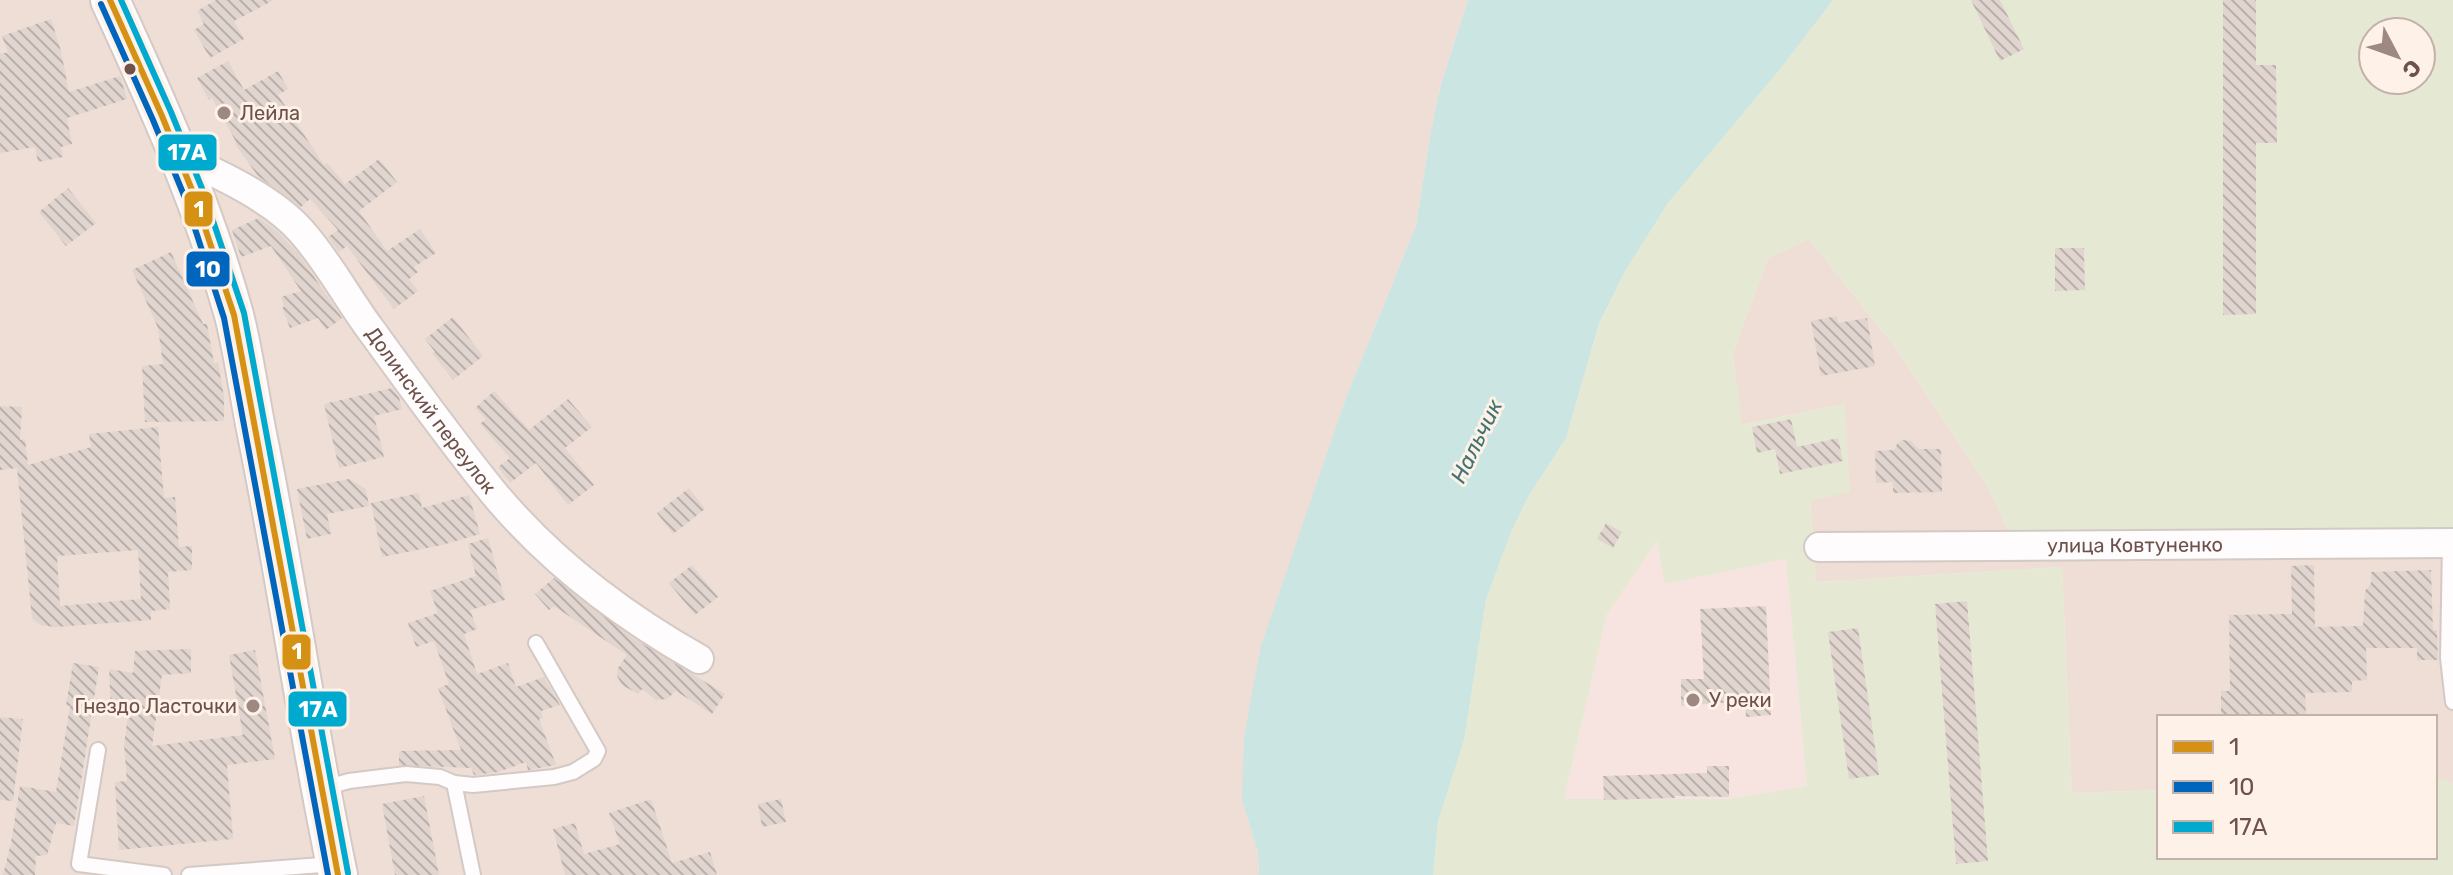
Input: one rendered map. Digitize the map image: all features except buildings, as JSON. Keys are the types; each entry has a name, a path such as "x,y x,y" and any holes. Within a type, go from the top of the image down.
{"street":[{"path":"120,3 235,318 337,870"},
{"name":"Долинский переулок","path":"177,155 225,177 300,229 370,329 495,494 578,575 658,635 699,659"},
{"name":"улица Ковтуненко","path":"1819,547 2452,543"}],"lane":[{"path":"2452,543 2448,658 2453,702"},
{"path":"320,790 349,781 406,774 440,777 454,783 473,785 554,777 573,772 594,759 598,751 536,643"},
{"path":"98,750 79,864 164,875"},
{"path":"454,783 473,875"},
{"path":"189,875 337,870"}],"shaded area":[{"path":"0,0 1468,0 1441,84 1416,226 1347,395 1286,577 1242,801 1258,852 1259,875 0,875"},
{"path":"1809,239 1895,347 1989,489 2015,546 2453,543 2453,784 2437,779 2437,715 2157,715 2157,790 2072,793 2062,567 1816,582 1810,500 1845,404 1741,425 1733,353 1768,258"},
{"name":"У реки","path":"1658,540 1666,584 1786,559 1807,786 1729,799 1564,799 1607,614"}],"green space":[{"path":"1833,0 2453,0 2453,543 2015,546 1989,489 1895,347 1809,239 1768,258 1733,353 1742,425 1845,404 1850,492 1810,501 1816,582 2062,567 2072,793 2157,790 2157,859 2437,859 2437,779 2443,779 2453,784 2453,875 1433,875 1438,821 1464,739 1486,599 1528,497 1566,438 1599,325 1625,271 1668,203 1781,68","holes":["1657,541 1665,584 1786,559 1807,786 1729,799 1564,799 1607,614"]}],"water":[{"name":"Нальчик","path":"1468,0 1833,0 1781,68 1668,203 1625,271 1599,324 1566,438 1528,497 1486,599 1464,740 1438,821 1433,875 1259,875 1258,852 1242,801 1244,737 1261,646 1347,395 1416,226 1441,84"}],"transit line":[{"name":"1","path":"110,0 194,195 234,315 338,875"},
{"name":"17А","path":"121,0 203,191 244,313 348,873"},
{"name":"10","path":"101,4 185,198 224,318 328,875"}],"place":[{"name":"Лейла","path":"224,113"},
{"name":"У реки","path":"1693,700"},
{"name":"Гнездо Ласточки","path":"253,706"}]}
